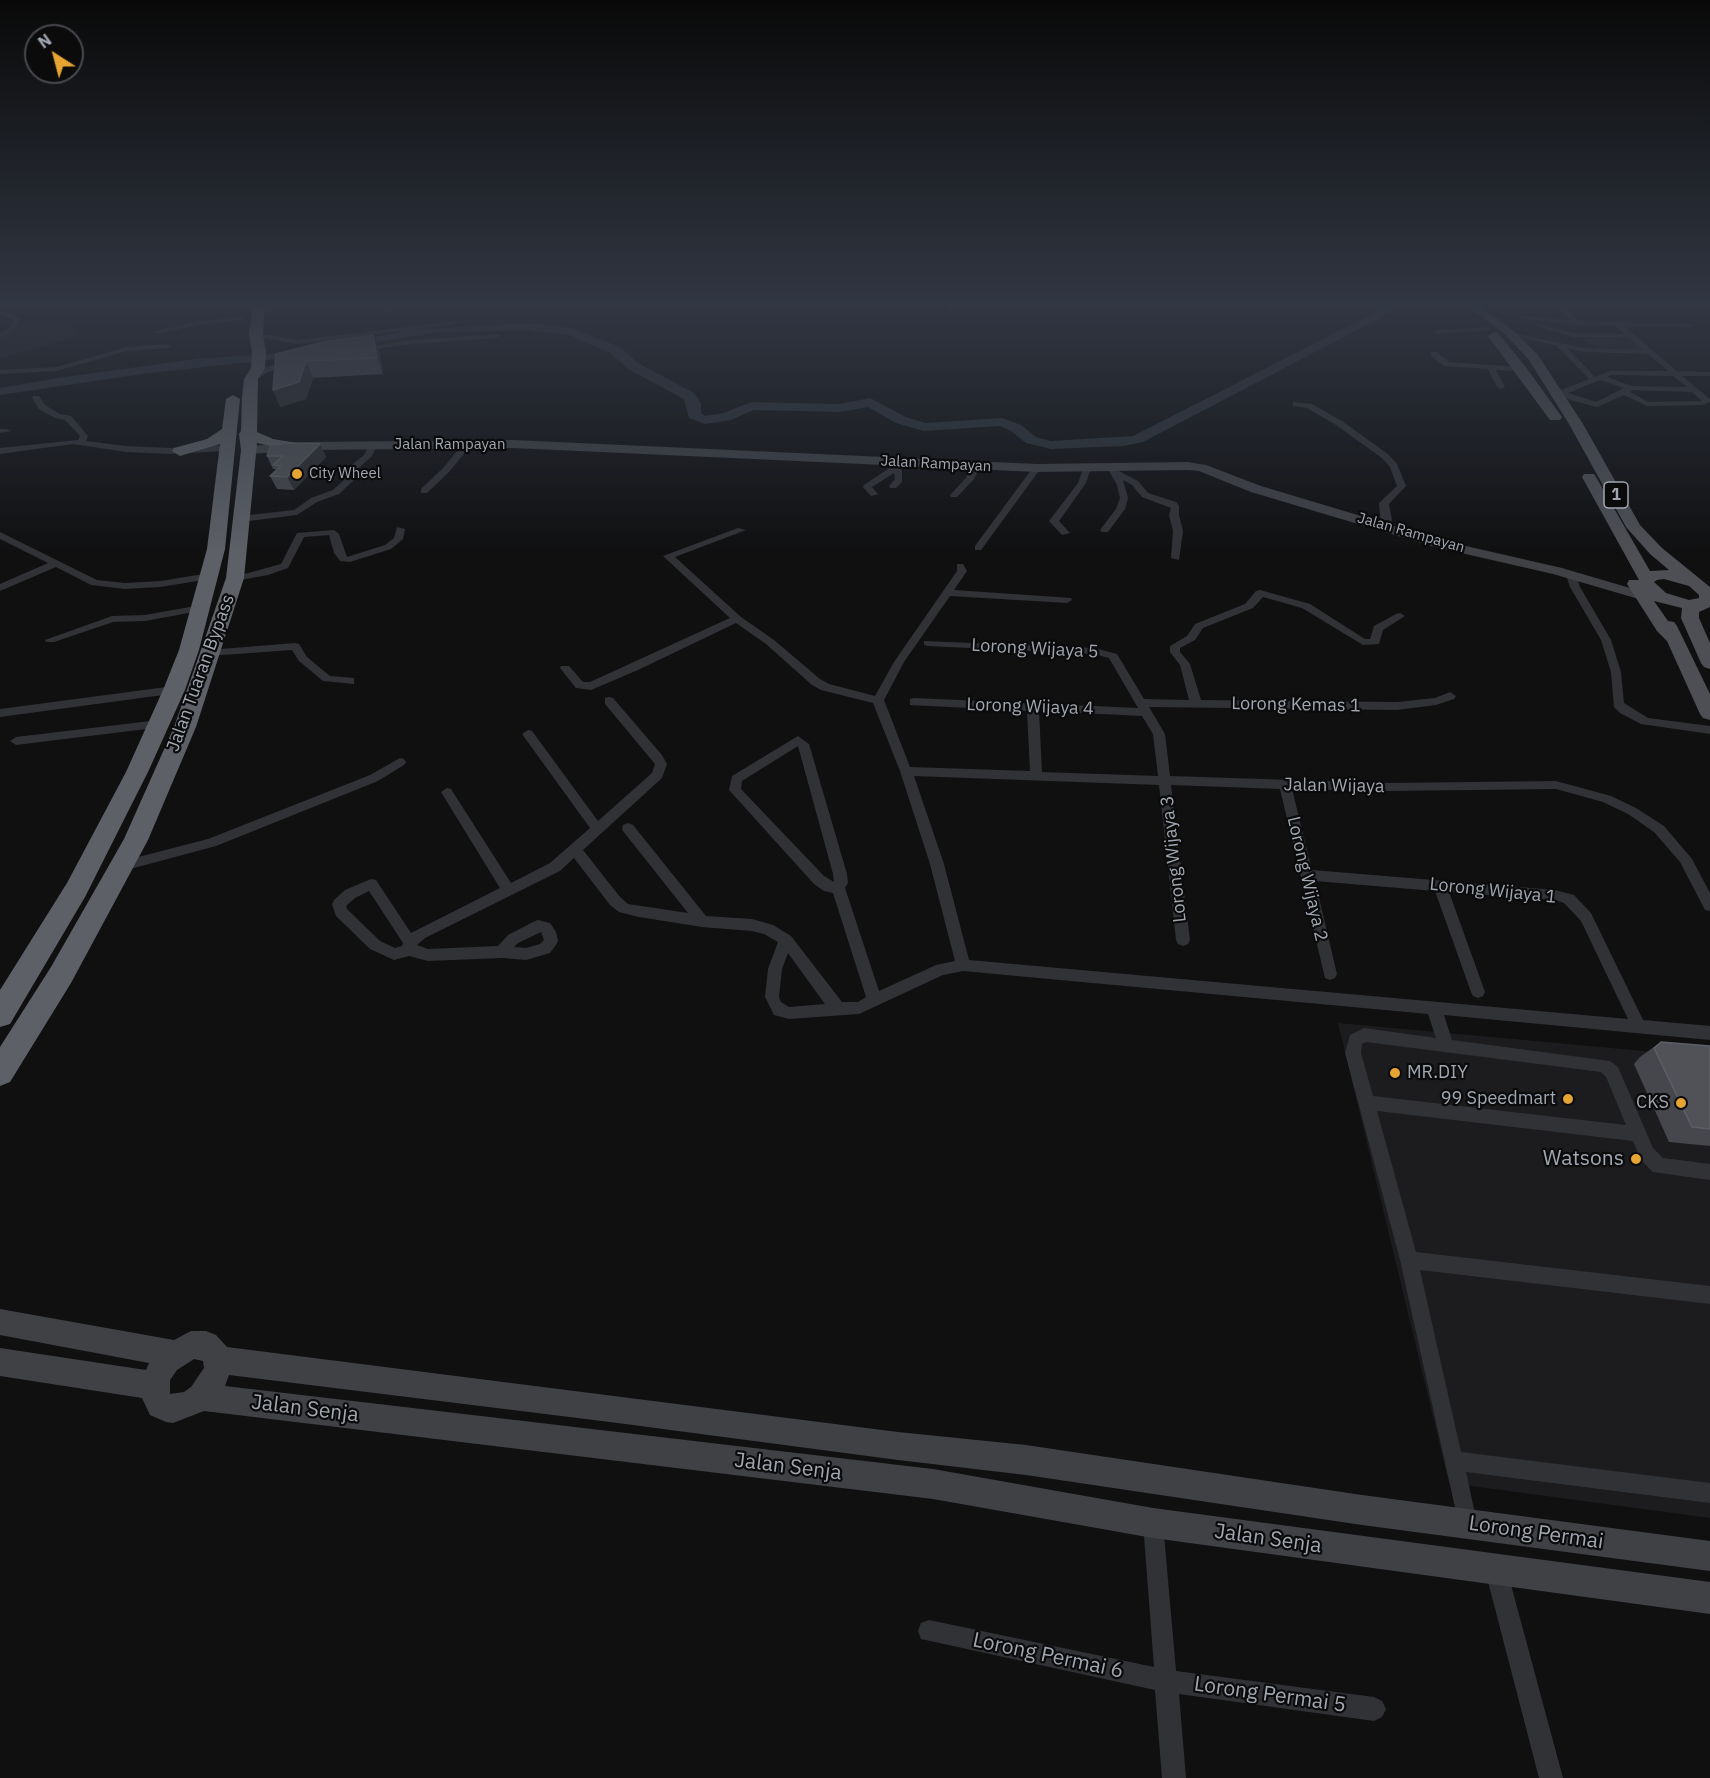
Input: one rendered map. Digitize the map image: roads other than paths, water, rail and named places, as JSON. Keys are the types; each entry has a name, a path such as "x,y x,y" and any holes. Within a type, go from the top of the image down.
{"highway":[{"name":"Jalan Tuaran Bypass","path":"0,1072 61,975 136,840 185,727 234,578 240,519 239,453 230,431 234,389"},
{"name":"Jalan Tuaran Bypass","path":"0,1015 76,890 174,690 210,576 219,529 239,453 248,389"},
{"path":"180,452 213,442 230,431"},
{"path":"239,453 270,443 297,447"},
{"path":"180,452 265,453 297,447"}],"main road":[{"path":"1536,389 1560,425"},
{"path":"1545,389 1555,404 1551,409"},
{"name":"1","path":"1557,389 1634,527 1656,551 1703,592"},
{"path":"1576,424 1569,418 1563,419 1610,502 1606,510 1625,567 1640,585 1663,627 1674,639"},
{"name":"Jalan Rampayan","path":"297,447 556,445 896,466 1112,470 1160,465 1202,468 1256,489 1440,544 1606,584 1640,585"},
{"name":"1","path":"1584,469 1606,510"},
{"path":"1640,585 1652,575 1664,574 1703,592"},
{"path":"1640,585 1661,598 1684,605 1703,592"},
{"path":"1703,592 1690,609 1690,618 1710,663"},
{"path":"1661,598 1669,628 1710,714"},
{"name":"Jalan Senja","path":"0,1322 174,1354 191,1345 206,1345 212,1348 218,1360 610,1407 887,1445 1026,1460 1362,1510"},
{"path":"0,1362 114,1381 154,1385 161,1368 174,1354"},
{"path":"201,1396 214,1378 218,1360"},
{"name":"Jalan Senja","path":"154,1385 156,1400 166,1408 182,1407 201,1396 933,1484 1153,1523 1496,1570"},
{"name":"Lorong Permai","path":"1362,1510 1710,1556"},
{"path":"1496,1570 1710,1598"}],"street":[{"path":"1561,394 1572,389"},
{"path":"1561,394 1597,405 1627,389 1695,390 1707,402 1647,404 1627,389"},
{"path":"36,398 42,407 58,416 68,418 84,436 82,442"},
{"path":"1296,404 1309,406 1339,423 1385,456 1394,466 1402,486 1384,503 1386,527"},
{"path":"2,452 54,443 82,442 126,449 180,452"},
{"path":"424,491 446,470 466,445"},
{"path":"240,519 297,512 314,500 336,492 350,480 344,476 368,456 373,446"},
{"path":"874,494 868,490 868,486 896,466 899,480 893,486"},
{"path":"954,495 970,479 976,466"},
{"path":"978,548 1037,468"},
{"path":"1065,533 1054,521 1082,483 1087,468"},
{"path":"1105,530 1124,498 1112,470"},
{"path":"1112,470 1135,483 1145,495 1173,504 1176,508 1174,515 1178,531 1176,558"},
{"path":"234,578 268,572 285,566 300,535 331,532 334,534 339,553 343,559 347,560 388,547 398,539 400,529"},
{"path":"741,530 668,556 737,619 770,642 816,682 825,687 878,700"},
{"path":"0,535 95,584 125,586 160,584 210,576"},
{"path":"0,588 55,564"},
{"path":"878,700 899,662 962,572 960,566"},
{"path":"1571,575 1575,587 1606,640 1612,655 1616,672 1618,704 1624,710 1645,721 1710,730"},
{"path":"948,593 1067,600"},
{"path":"1196,703 1185,664 1175,652 1175,646 1191,638 1199,626 1249,606 1260,593 1306,606 1357,639 1371,643 1377,639 1378,628 1400,616"},
{"path":"50,640 112,619 145,618 201,608"},
{"path":"565,668 580,685 591,686 737,619"},
{"name":"Lorong Wijaya 5","path":"928,643 1107,653 1113,656 1123,669 1159,734 1166,779"},
{"path":"209,653 295,646 303,659 327,679 350,681"},
{"path":"0,713 174,690"},
{"name":"Lorong Kemas 1","path":"1143,708 1196,703 1397,706 1436,701 1450,696"},
{"path":"878,700 906,771 937,864 963,965"},
{"path":"502,952 428,955 410,946 370,884 339,904 342,912 375,945 394,954 410,946 420,934 555,867 576,851 658,775 661,764 609,701"},
{"name":"Lorong Wijaya 4","path":"914,702 1033,707 1143,708"},
{"path":"1033,707 1036,775"},
{"path":"16,741 159,724"},
{"path":"528,734 598,830"},
{"path":"838,888 829,887 819,880 735,790 736,779 798,740 803,744 840,874 841,883 838,888 875,1001"},
{"path":"119,867 211,843 374,778 400,762"},
{"name":"Jalan Wijaya","path":"906,771 1285,785 1387,787 1556,785 1578,789 1620,805 1659,829 1685,859 1710,906"},
{"name":"Lorong Wijaya 3","path":"1166,779 1183,940"},
{"name":"Lorong Wijaya 2","path":"1285,785 1330,974"},
{"path":"447,792 508,890"},
{"path":"628,828 702,921"},
{"path":"576,851 615,901 624,908 768,929 786,940 838,1009"},
{"name":"Lorong Wijaya 1","path":"1306,875 1555,895 1569,899 1586,917 1639,1027"},
{"path":"1440,885 1478,992"},
{"path":"786,940 775,969 772,997 779,1010 789,1013 848,1010 875,1001 941,969 963,965 1710,1033"},
{"path":"1434,1008 1446,1045"},
{"path":"1467,1523 1409,1260 1353,1053 1355,1040 1364,1035 1605,1066 1612,1071 1647,1154 1659,1166 1710,1172"},
{"path":"1367,1103 1639,1134"},
{"path":"1409,1260 1710,1295"},
{"path":"1455,1461 1710,1493"},
{"path":"1153,1523 1174,1778"},
{"path":"1496,1570 1551,1778"},
{"name":"Lorong Permai 6","path":"929,1631 1166,1681"},
{"name":"Lorong Permai 5","path":"1166,1681 1374,1709"}],"waterway":[{"path":"676,389 689,396 694,403 692,408 694,415 705,420 726,417 752,406 840,408 870,402 901,420 924,427 1002,422 1016,428 1031,440 1051,445 1124,442 1138,439 1235,389"}],"place":[{"name":"City Wheel","path":"297,474"},
{"name":"MR.DIY","path":"1395,1073"},
{"name":"99 Speedmart","path":"1568,1099"},
{"name":"CKS","path":"1681,1103"},
{"name":"Watsons","path":"1636,1159"}]}
